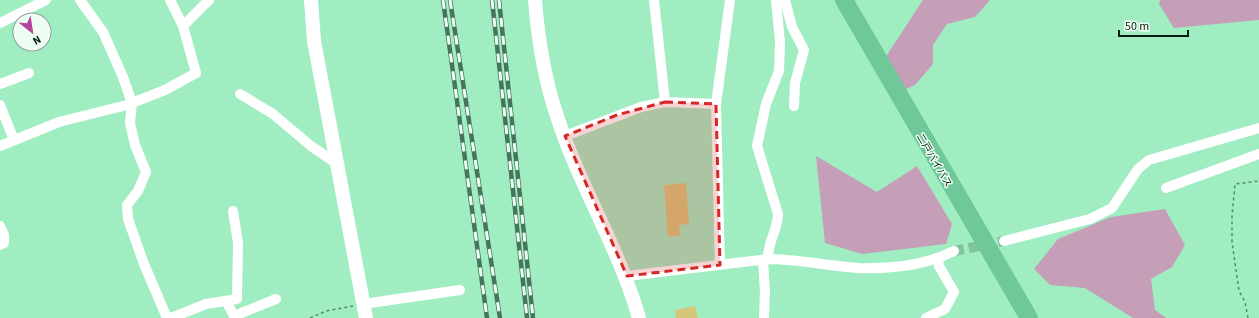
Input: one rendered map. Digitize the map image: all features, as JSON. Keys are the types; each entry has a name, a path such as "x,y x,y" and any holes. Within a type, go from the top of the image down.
{"highway":[{"name":"二戸バイパス","path":"844,0 1029,318"}],"street":[{"path":"0,23 46,0"},
{"path":"80,0 103,32 123,77 132,103 130,123 135,145 146,172 138,191 127,205 128,219 144,264 167,318"},
{"path":"0,146 59,122 94,115 132,103 165,90 196,73 183,26 170,0"},
{"path":"183,26 209,0"},
{"path":"311,0 314,41 366,318"},
{"path":"535,0 546,74 556,113 564,136 627,276 639,318"},
{"path":"654,0 665,102"},
{"path":"720,265 716,104 730,0"},
{"path":"764,318 765,260 778,221 778,214 756,146 766,104 779,71 780,42 776,0"},
{"path":"785,0 792,27 804,50 795,83 794,106"},
{"path":"0,84 29,73"},
{"path":"240,94 273,114 311,146 336,163"},
{"path":"564,136 641,106 665,102 716,104"},
{"path":"0,105 14,140"},
{"path":"1004,241 1090,219 1112,208 1138,169 1149,160 1259,128"},
{"path":"1166,188 1259,154"},
{"path":"171,318 206,304 237,299 238,243 233,211"},
{"path":"0,226 4,235 4,243 0,245"},
{"path":"627,276 784,259 859,268 895,266 938,259 954,251"},
{"path":"926,318 945,309 954,292 939,266 938,259"},
{"path":"363,304 460,290"},
{"path":"226,301 234,316 276,300"}],"path":[{"path":"1248,318 1245,302 1239,291 1232,242 1232,216 1235,184 1259,180"},
{"path":"310,318 326,311 363,304"}],"highlighted area":[{"path":"665,102 716,104 720,265 627,276 565,136 617,115"}],"shaded area":[{"path":"923,0 990,0 975,17 947,24 933,45 933,64 915,85 902,91 885,58"},
{"path":"1160,0 1259,0 1259,20 1174,28 1159,4"},
{"path":"816,156 877,192 917,166 952,224 946,244 862,254 825,243"},
{"path":"1165,209 1185,245 1172,267 1151,279 1155,310 1166,318 1133,318 1085,288 1050,285 1034,269 1058,239 1111,217"}],"building":[{"path":"686,183 689,224 679,225 680,236 668,237 664,185"},
{"path":"695,306 698,318 676,318 675,310"}],"tunnel":[{"path":"954,251 1004,241"}],"railway":[{"path":"443,0 487,318"},
{"path":"450,0 500,318"},
{"path":"492,0 527,318"},
{"path":"499,0 533,318"}]}
